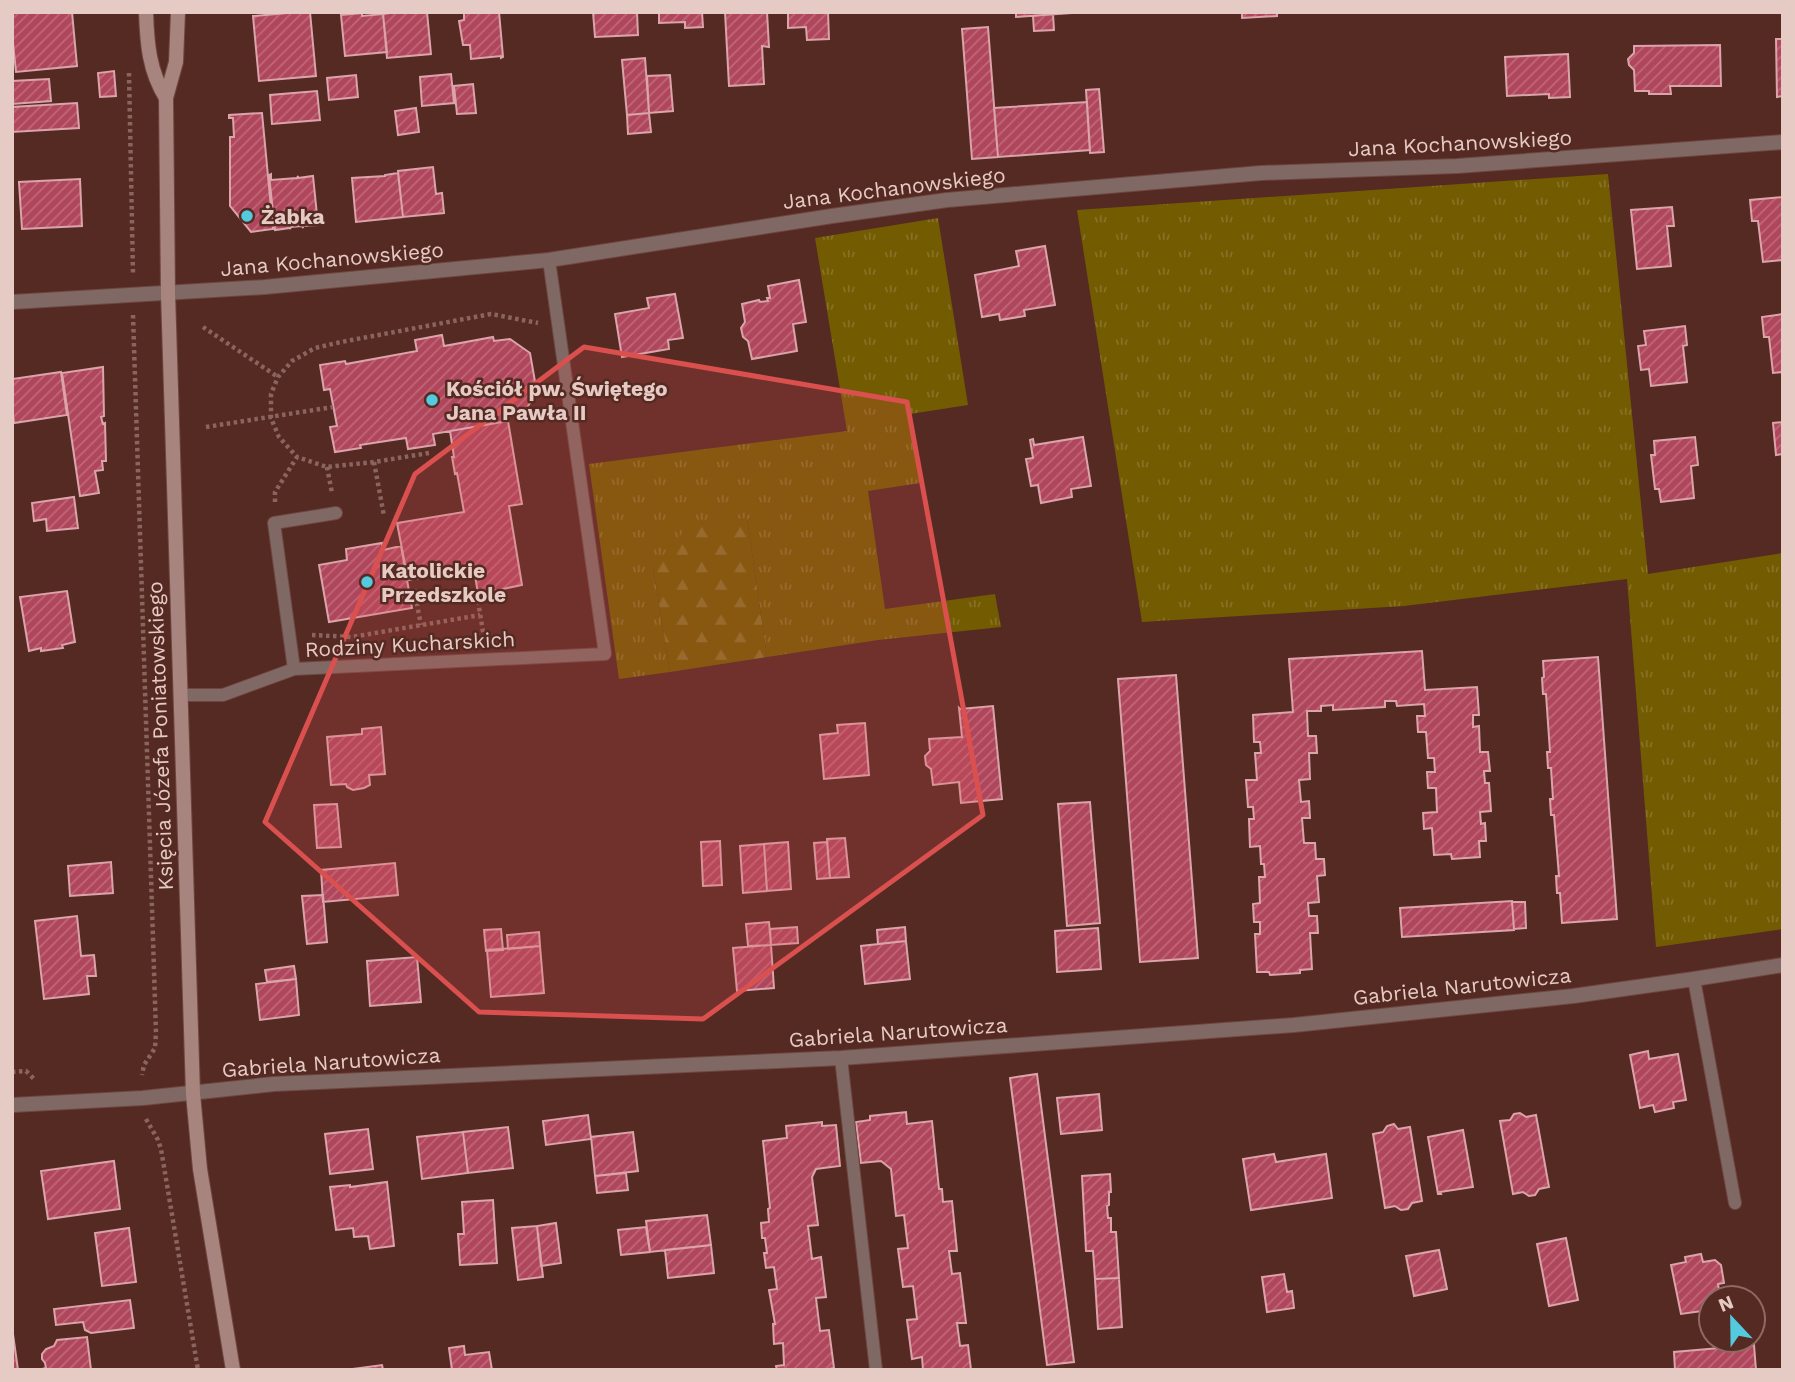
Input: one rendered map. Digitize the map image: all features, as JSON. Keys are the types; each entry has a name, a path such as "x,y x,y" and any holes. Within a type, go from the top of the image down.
{"street":[{"name":"Księcia Józefa Poniatowskiego","path":"146,12 150,63 157,84 166,98"},
{"name":"Księcia Józefa Poniatowskiego","path":"178,12 176,62 166,98 168,293 193,1094 200,1169 233,1370"},
{"name":"Jana Kochanowskiego","path":"12,302 265,287 549,260 947,200 1261,173 1457,166 1783,142"},
{"name":"Gabriela Narutowicza","path":"12,1105 193,1094 274,1084 841,1058 1294,1025 1573,996 1783,965"}],"lane":[{"path":"549,260 559,328"},
{"name":"Rodziny Kucharskich","path":"180,695 223,695 294,669 605,654 559,328"},
{"path":"294,669 274,523 336,513"},
{"path":"1694,979 1735,1203"},
{"path":"841,1058 876,1370"}],"path":[{"path":"129,66 133,278"},
{"path":"429,453 327,467 297,457 279,437 271,418 271,394 278,377 292,360 315,348 491,314 559,328"},
{"path":"133,315 156,1033 155,1048 144,1065 142,1084"},
{"path":"203,327 278,377"},
{"path":"206,427 334,407"},
{"path":"275,492 297,457"},
{"path":"374,462 384,516"},
{"path":"327,467 330,482"},
{"path":"414,589 421,625"},
{"path":"478,601 487,659"},
{"path":"289,634 352,637 480,615"},
{"path":"144,1113 161,1149 198,1370"}],"highlighted area":[{"path":"584,347 907,402 983,815 703,1019 479,1012 265,822 415,474"}],"green space":[{"path":"1608,174 1648,574 1783,553 1783,929 1656,947 1627,579 1404,606 1142,622 1077,210"},
{"path":"938,218 968,405 910,414 920,483 868,491 885,609 995,594 1001,627 878,640 767,657 747,518 653,567 670,672 619,679 589,464 847,431 815,238"},
{"path":"747,518 767,657 670,672 653,567 691,523"}],"building":[{"path":"12,12 72,12 77,66 16,72"},
{"path":"310,12 316,76 259,81 253,16"},
{"path":"427,12 431,54 387,58 383,14"},
{"path":"464,12 499,12 503,57 471,59 470,45 463,45 459,21 464,20"},
{"path":"593,12 637,12 638,35 595,37"},
{"path":"659,12 702,12 703,27 685,28 685,22 659,23"},
{"path":"725,12 767,12 769,47 762,46 764,84 729,86"},
{"path":"788,12 828,12 829,39 807,40 806,27 788,28"},
{"path":"1016,12 1071,12 1071,13 1016,17"},
{"path":"1242,12 1277,12 1277,16 1242,18"},
{"path":"362,13 362,16 383,14 387,52 345,56 341,15"},
{"path":"1053,14 1054,30 1034,31 1033,16"},
{"path":"988,27 998,157 972,159 962,29"},
{"path":"1776,39 1783,39 1783,96 1777,97"},
{"path":"1720,45 1721,86 1670,86 1671,94 1635,91 1634,70 1628,59 1634,53 1634,46"},
{"path":"1568,54 1570,97 1549,98 1549,94 1507,96 1505,57"},
{"path":"645,58 649,113 627,115 622,60"},
{"path":"114,71 116,96 100,97 98,73"},
{"path":"451,74 454,103 422,106 420,77"},
{"path":"356,75 358,97 329,100 327,78"},
{"path":"670,75 673,111 649,113 647,76"},
{"path":"49,79 51,101 12,104 12,81"},
{"path":"473,84 476,113 457,114 454,86"},
{"path":"1099,89 1104,152 1090,153 1086,90"},
{"path":"317,91 320,120 272,124 270,95"},
{"path":"1087,102 1090,150 998,157 994,108"},
{"path":"77,103 79,128 12,132 12,107"},
{"path":"416,108 419,132 398,135 395,111"},
{"path":"262,113 273,229 251,232 230,206 230,137 234,137 233,118 229,118 229,115"},
{"path":"649,113 651,132 628,134 627,115"},
{"path":"433,167 436,194 442,193 444,213 403,217 398,171"},
{"path":"398,173 403,217 356,222 352,178"},
{"path":"271,174 271,180 313,176 318,225 275,230 269,175"},
{"path":"80,179 82,226 22,229 19,182"},
{"path":"1783,197 1783,260 1763,262 1758,221 1752,221 1750,200"},
{"path":"1672,207 1674,226 1667,226 1671,266 1637,269 1631,210"},
{"path":"1045,246 1055,305 1024,310 1025,316 1000,320 999,314 982,317 975,275 1019,266 1016,251"},
{"path":"799,280 806,322 793,324 797,351 752,359 748,341 743,337 741,328 745,322 742,304 768,301 768,286"},
{"path":"675,294 683,338 668,340 669,349 622,357 615,314 649,308 647,298"},
{"path":"1783,314 1783,372 1773,373 1769,337 1764,337 1762,317"},
{"path":"1685,326 1687,345 1683,346 1687,382 1651,386 1649,369 1641,370 1638,346 1646,345 1644,331"},
{"name":"Kościół pw. Świętego Jana Pawła II","path":"442,335 444,346 493,337 494,341 510,339 530,353 537,393 523,413 507,417 508,421 433,434 435,445 408,449 406,438 335,452 330,427 337,426 330,389 324,390 320,365 345,361 346,364 417,351 415,340"},
{"path":"103,367 104,416 101,417 103,424 105,423 106,461 102,461 103,470 95,471 99,493 80,496 62,373"},
{"path":"61,372 67,415 14,423 12,379"},
{"path":"508,421 522,504 509,506 522,585 478,594 474,569 408,580 397,523 464,512 452,457 450,431"},
{"path":"1783,422 1783,454 1776,455 1773,423"},
{"path":"1083,437 1091,486 1071,489 1072,497 1041,503 1038,485 1031,486 1026,459 1033,458 1030,440 1033,439 1034,445"},
{"path":"1695,437 1698,465 1691,466 1694,498 1661,502 1659,489 1655,489 1651,455 1655,455 1654,441"},
{"path":"74,497 78,528 47,531 46,519 34,521 32,503"},
{"path":"382,543 383,550 401,546 412,608 329,622 319,565 347,560 346,549"},
{"path":"67,591 75,642 62,645 63,648 29,651 20,597"},
{"path":"1422,651 1425,690 1477,687 1479,715 1473,715 1473,727 1479,726 1480,752 1488,752 1490,771 1484,771 1485,783 1489,783 1491,811 1480,812 1481,824 1485,823 1486,841 1479,841 1480,857 1452,859 1451,854 1434,855 1432,828 1424,829 1423,813 1437,812 1436,788 1428,788 1427,772 1435,772 1434,758 1428,758 1426,732 1418,732 1417,716 1425,716 1424,704 1397,706 1396,701 1385,701 1385,707 1333,710 1333,705 1321,706 1321,711 1307,711 1308,736 1316,736 1317,753 1309,753 1310,779 1299,780 1301,802 1309,801 1310,818 1302,818 1304,843 1315,843 1316,859 1324,859 1325,875 1317,876 1319,902 1308,903 1309,916 1317,916 1318,933 1310,933 1312,969 1300,970 1300,973 1270,975 1269,972 1257,972 1255,934 1260,934 1260,922 1254,922 1253,904 1260,903 1259,877 1265,877 1260,846 1250,847 1249,819 1254,819 1253,807 1248,807 1246,780 1257,780 1255,753 1261,753 1260,742 1254,742 1253,715 1293,712 1289,659"},
{"path":"1598,657 1617,919 1562,923 1560,893 1557,893 1556,876 1559,876 1554,815 1551,815 1550,799 1553,799 1551,768 1548,768 1547,752 1550,752 1546,694 1543,694 1543,661"},
{"path":"1176,675 1198,958 1140,962 1118,679"},
{"path":"993,706 1002,799 961,803 959,782 933,785 931,769 926,765 925,756 930,751 929,739 962,737 959,708"},
{"path":"865,723 869,775 824,779 820,735 838,733 837,725"},
{"path":"381,727 385,774 369,775 370,785 364,788 353,790 346,784 331,785 327,737 362,734 362,729"},
{"path":"1090,802 1100,923 1067,926 1058,804"},
{"path":"337,804 341,847 317,848 314,805"},
{"path":"845,838 849,877 830,878 827,839"},
{"path":"720,841 722,885 703,886 701,842"},
{"path":"788,842 791,889 767,891 764,844"},
{"path":"827,842 830,878 817,879 814,843"},
{"path":"764,844 767,891 743,893 740,846"},
{"path":"111,862 113,893 70,896 68,866"},
{"path":"395,863 398,895 323,902 321,870"},
{"path":"323,895 327,942 307,944 302,896"},
{"path":"1512,901 1514,930 1402,937 1400,908"},
{"path":"1512,902 1525,902 1526,928 1514,929"},
{"path":"77,916 81,956 94,955 96,976 87,976 89,994 44,999 35,921"},
{"path":"769,922 771,945 748,946 746,924"},
{"path":"797,927 798,943 771,945 770,929"},
{"path":"905,927 906,941 878,944 877,930"},
{"path":"1098,928 1101,969 1057,972 1055,931"},
{"path":"501,929 503,950 486,951 484,930"},
{"path":"539,932 540,946 508,949 507,935"},
{"path":"906,941 910,979 865,984 861,946"},
{"path":"771,945 774,988 737,991 733,948"},
{"path":"540,946 544,993 491,997 487,950"},
{"path":"417,957 421,1002 370,1006 367,961"},
{"path":"294,966 296,979 267,982 265,970"},
{"path":"296,979 299,1015 260,1020 256,984"},
{"path":"1648,1051 1649,1059 1678,1054 1686,1100 1673,1102 1674,1108 1655,1112 1653,1105 1640,1108 1630,1055"},
{"path":"1037,1074 1074,1362 1047,1365 1010,1078"},
{"path":"1099,1094 1102,1130 1061,1134 1057,1098"},
{"path":"906,1112 907,1124 932,1121 939,1189 942,1189 943,1202 952,1201 957,1251 949,1251 952,1274 960,1273 966,1323 957,1323 960,1346 968,1345 971,1370 923,1370 922,1357 912,1359 907,1320 917,1319 913,1286 903,1287 898,1249 908,1248 904,1215 896,1216 891,1169 881,1161 861,1163 856,1122 870,1120 870,1116"},
{"path":"1520,1113 1526,1117 1536,1115 1549,1187 1539,1189 1535,1195 1529,1196 1523,1192 1513,1194 1500,1121 1510,1120 1514,1114"},
{"path":"588,1115 591,1139 546,1145 543,1121"},
{"path":"822,1122 822,1126 836,1125 840,1166 816,1169 812,1177 818,1225 808,1226 812,1259 821,1257 826,1297 816,1298 820,1331 829,1330 834,1368 777,1370 776,1366 784,1365 783,1343 774,1344 775,1324 769,1290 777,1289 774,1267 766,1268 765,1238 762,1238 761,1223 769,1222 770,1208 763,1141 787,1138 786,1126"},
{"path":"1394,1124 1398,1129 1410,1127 1422,1201 1412,1203 1408,1209 1401,1210 1395,1206 1385,1208 1373,1134 1383,1132 1387,1126"},
{"path":"508,1127 513,1168 468,1173 463,1132"},
{"path":"368,1129 373,1169 330,1174 325,1134"},
{"path":"1463,1130 1473,1187 1438,1194 1428,1137"},
{"path":"463,1132 468,1173 422,1179 417,1137"},
{"path":"633,1132 638,1171 595,1176 591,1137"},
{"path":"1274,1154 1276,1162 1326,1154 1332,1198 1251,1210 1243,1159"},
{"path":"114,1161 120,1209 48,1219 41,1171"},
{"path":"626,1173 628,1190 597,1193 595,1176"},
{"path":"1110,1174 1108,1218 1111,1218 1111,1232 1116,1232 1119,1278 1095,1279 1093,1251 1086,1251 1082,1176"},
{"path":"387,1182 394,1246 370,1249 368,1236 354,1237 353,1228 336,1230 330,1187"},
{"path":"493,1200 497,1263 460,1265 458,1234 464,1234 462,1202"},
{"path":"707,1215 711,1245 650,1252 646,1221"},
{"path":"556,1223 561,1263 541,1266 537,1226"},
{"path":"537,1226 543,1277 518,1280 512,1228"},
{"path":"646,1227 650,1252 621,1255 618,1230"},
{"path":"129,1228 136,1282 102,1286 95,1233"},
{"path":"1566,1238 1578,1300 1549,1306 1537,1244"},
{"path":"711,1245 714,1273 668,1278 665,1250"},
{"path":"1439,1250 1447,1289 1414,1296 1406,1256"},
{"path":"1701,1254 1703,1262 1715,1260 1721,1265 1724,1283 1697,1284 1697,1312 1681,1314 1671,1265 1686,1262 1685,1257"},
{"path":"1284,1274 1287,1292 1292,1291 1294,1308 1267,1312 1262,1277"},
{"path":"1119,1278 1122,1327 1098,1329 1095,1279"},
{"path":"130,1300 134,1328 91,1333 85,1330 83,1322 56,1325 54,1309"},
{"path":"12,1327 18,1370 12,1370"},
{"path":"87,1337 91,1370 38,1370 46,1368 42,1354 54,1346 57,1340"},
{"path":"464,1346 465,1355 489,1352 492,1370 452,1370 449,1348"},
{"path":"1697,1350 1697,1354 1755,1354 1756,1370 1675,1370 1674,1352"},
{"path":"382,1365 383,1370 345,1370"}],"place":[{"name":"Żabka","path":"247,216"},
{"name":"Kościół pw. Świętego Jana Pawła II","path":"432,400"},
{"name":"Katolickie Przedszkole","path":"367,582"}]}
